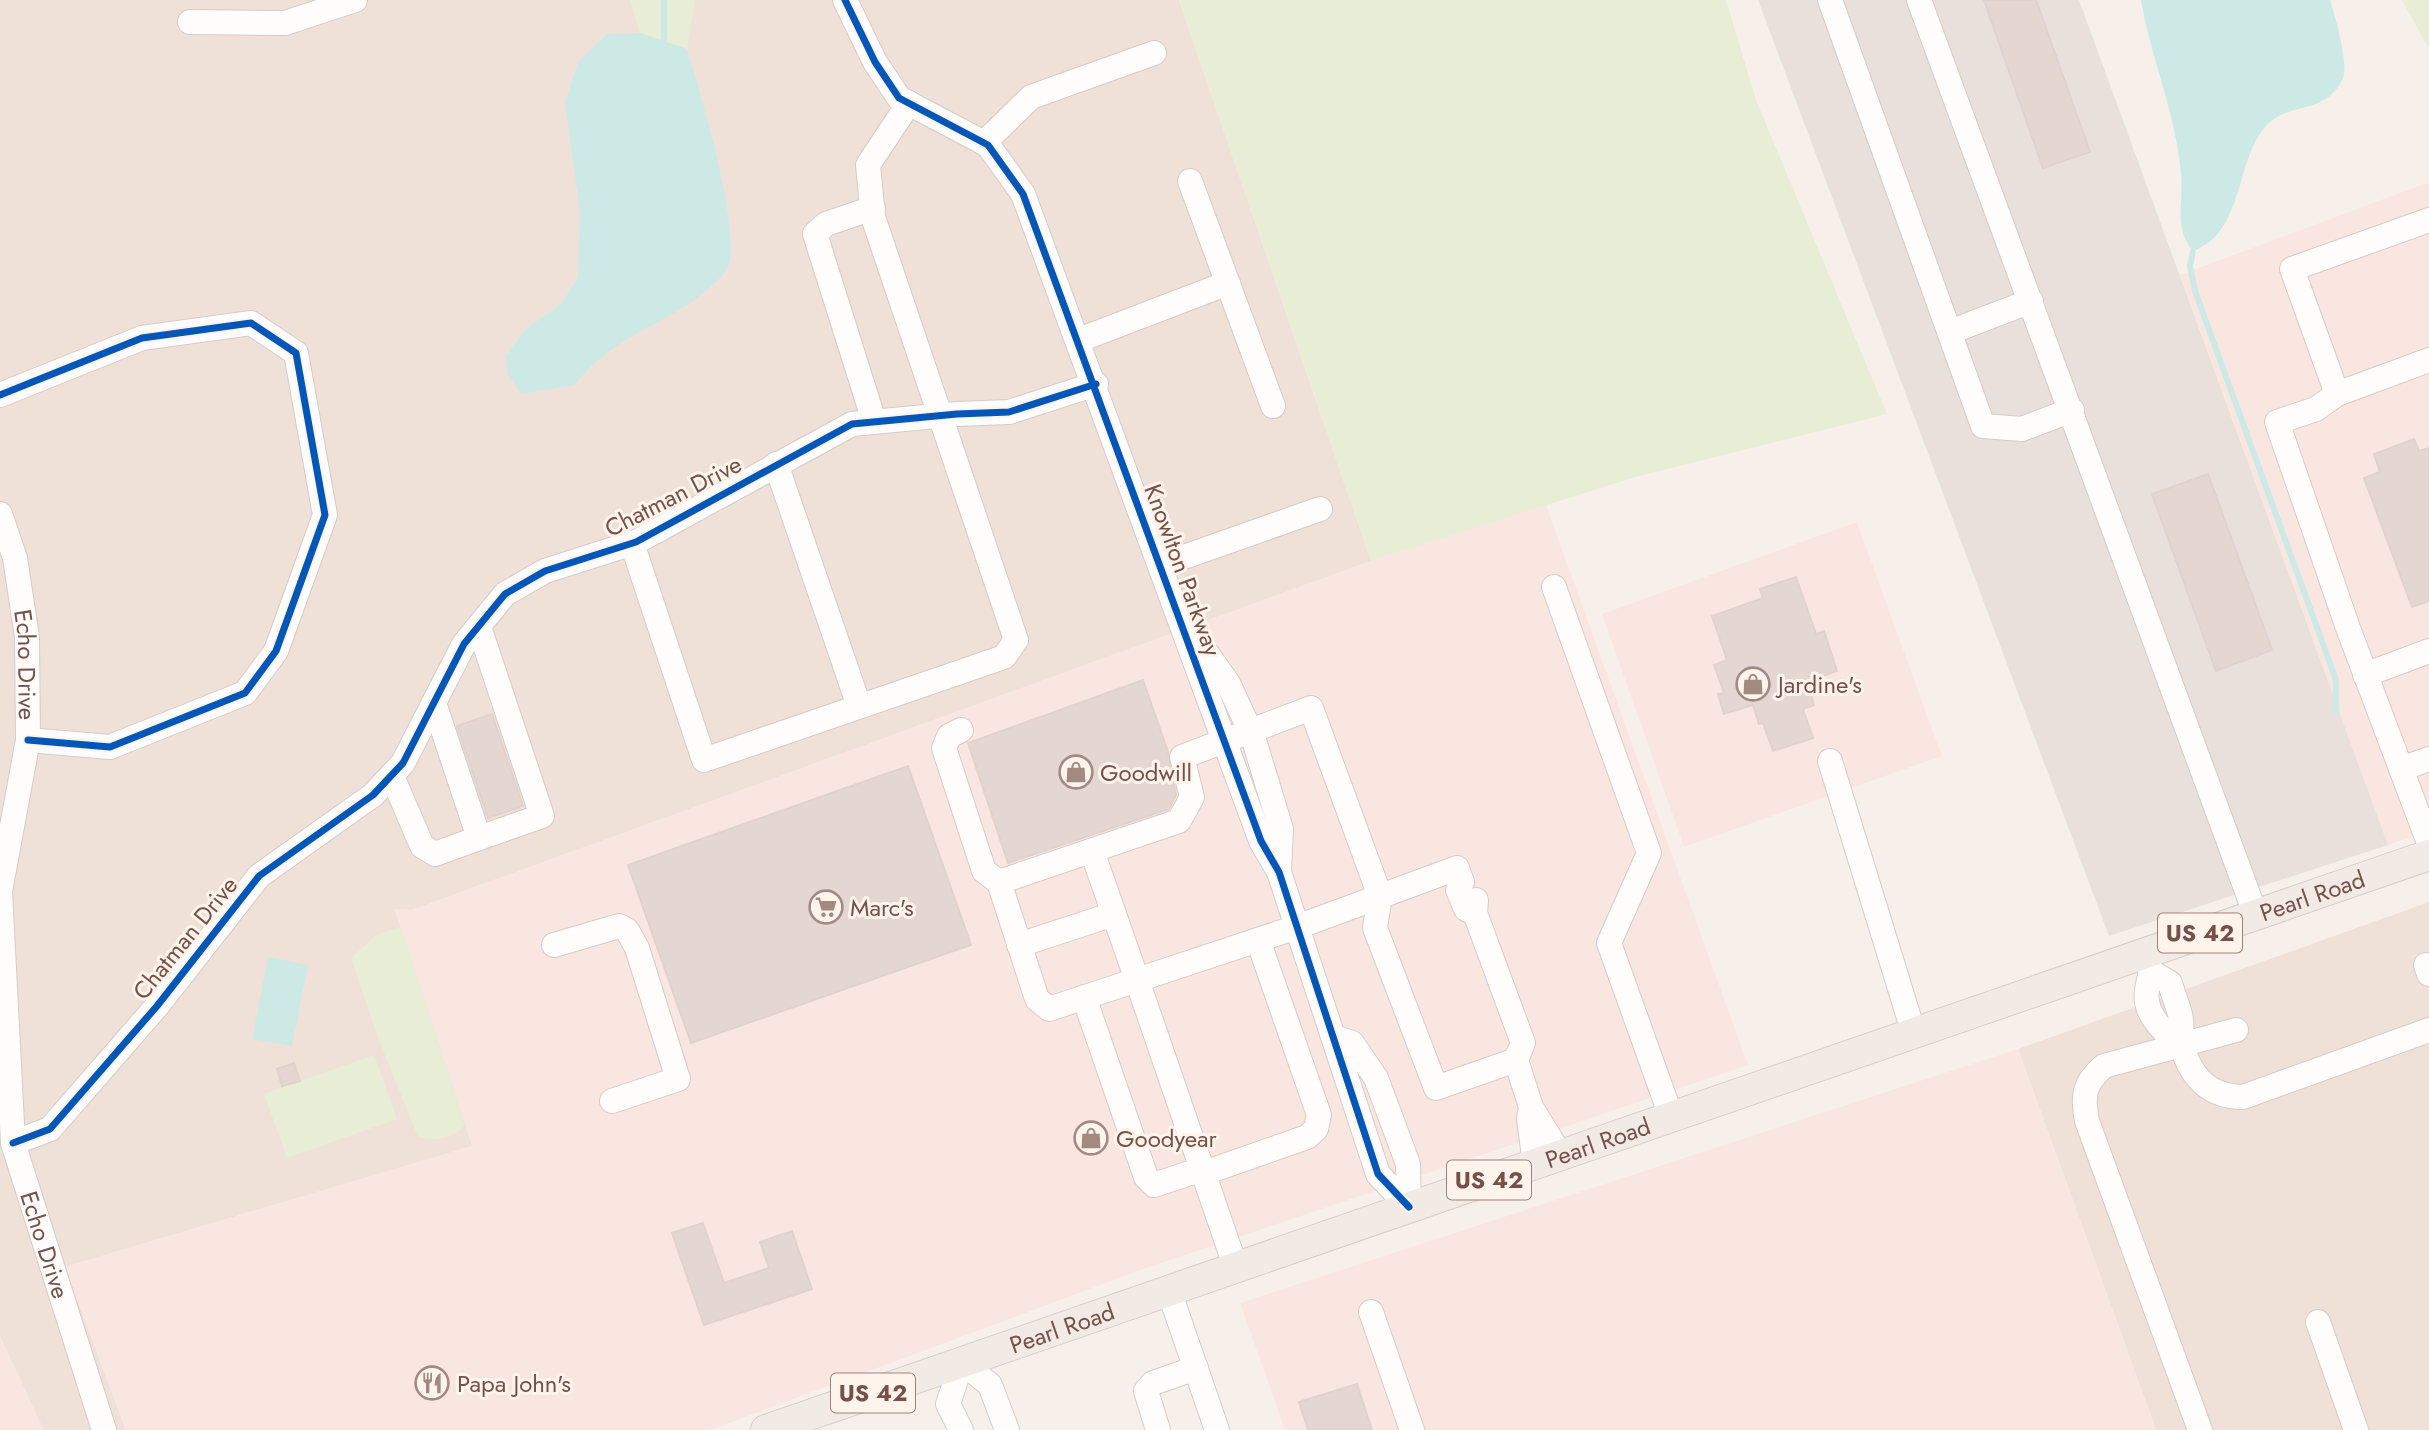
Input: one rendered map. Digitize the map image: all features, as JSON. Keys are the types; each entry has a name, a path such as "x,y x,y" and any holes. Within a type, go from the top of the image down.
{"main road":[{"name":"Pearl Road","path":"766,1430 1914,1034 2149,962 2255,913 2429,855"}],"street":[{"path":"190,22 285,23 355,0"},
{"name":"Knowlton Parkway","path":"845,0 875,62 899,98 984,143 1023,194 1096,384 1185,637 1226,741 1261,841 1279,872 1334,1037 1352,1042 1376,1078 1409,1164 1409,1207"},
{"path":"1830,0 1983,426 2022,429 2072,410"},
{"path":"1919,0 2255,913"},
{"path":"984,143 1031,97 1154,53"},
{"path":"632,543 704,760 1004,656 1016,639 939,415 873,208 868,165 909,103"},
{"path":"1190,181 1273,406"},
{"path":"873,208 826,224 816,234 874,421"},
{"path":"2337,394 2292,269 2429,220"},
{"path":"1079,340 1228,282"},
{"path":"1950,331 2031,300"},
{"path":"0,395 142,338 251,323 296,353 325,515 276,651 244,693 110,747 28,740"},
{"path":"2429,360 2337,394 2316,409 2277,422 2365,675 2429,843"},
{"name":"Chatman Drive","path":"13,1143 50,1129 157,1006 259,876 373,795 392,776 403,763 464,644 505,594 545,571 632,543 852,424 939,415 1009,412 1096,384"},
{"path":"776,464 859,706"},
{"path":"1161,565 1320,509"},
{"name":"Echo Drive","path":"0,514 15,558 27,637 28,740 0,891 13,1143 104,1430"},
{"path":"1554,587 1649,853 1609,943 1672,1119"},
{"path":"392,776 422,845 435,854 542,817 478,627"},
{"name":"Knowlton Parkway","path":"1185,637 1208,655 1228,683 1251,731 1281,829 1279,872"},
{"path":"2365,675 2429,652"},
{"path":"434,703 479,838"},
{"path":"999,882 1180,821 1192,797 1182,758 1311,708 1380,896 1375,928 1436,1088 1516,1060"},
{"path":"961,730 950,736 944,748 984,871 999,882 1037,999 1049,1009 1297,927 1380,896 1459,875 1458,890 1466,909 1475,913 1523,1043 1516,1060 1548,1160"},
{"path":"2401,769 2429,759"},
{"path":"1830,761 1914,1034"},
{"path":"1092,852 1236,1268"},
{"path":"1019,945 1114,914"},
{"path":"554,945 619,926 627,930 636,948 678,1079 612,1101"},
{"path":"1084,997 1146,1177 1154,1185 1307,1137 1319,1123 1320,1115 1258,940"},
{"path":"2149,962 2170,983 2181,1018 2182,1045 2201,1083 2224,1097 2243,1097 2429,1030"},
{"path":"2200,1430 2087,1121 2083,1099 2089,1079 2104,1066 2236,1030"},
{"path":"1169,1291 1217,1430"},
{"path":"1371,1312 1412,1430"},
{"path":"2318,1322 2356,1430"},
{"path":"961,1430 948,1404 962,1362 990,1385 1007,1430"},
{"path":"1158,1430 1146,1391 1153,1383 1196,1368"}],"shaded area":[{"path":"0,0 1179,0 1371,561 412,910 395,910 473,1146 65,1267 126,1430 43,1430 0,1336"},
{"path":"1758,0 2079,0 2388,845 2109,936"},
{"path":"2429,182 2429,831 2388,845 2180,275"},
{"path":"1546,505 1748,1065 1141,1270 710,1430 126,1430 65,1267 472,1146 395,909 412,910 1371,561"},
{"path":"1857,522 1942,756 1684,847 1602,614"},
{"path":"2429,902 2429,1430 2156,1430 2018,1049"},
{"path":"2018,1049 2156,1430 1285,1430 1240,1303"},
{"path":"0,1336 42,1426 43,1430 0,1430"}],"green space":[{"path":"630,0 695,0 687,49 640,33"},
{"path":"1179,0 1726,0 1756,100 1887,414 1635,477 1371,561"},
{"path":"2402,0 2429,0 2429,49"},
{"path":"401,927 465,1125 444,1138 418,1137 379,1040 351,958 376,935"},
{"path":"374,1055 397,1119 287,1158 264,1094"}],"water":[{"path":"2141,0 2330,0 2341,40 2344,72 2335,91 2326,99 2271,121 2262,131 2253,146 2236,198 2221,230 2209,242 2193,251 2181,224 2182,185 2178,151"},
{"path":"640,33 687,49 725,195 731,251 727,269 692,302 614,348 575,385 521,394 508,375 506,356 526,329 561,304 578,277 580,213 565,103 578,62 607,34"},
{"path":"268,957 308,965 292,1046 252,1039"}],"building":[{"path":"1984,0 2036,0 2090,152 2043,168"},
{"path":"2414,439 2419,451 2429,448 2429,601 2412,607 2364,478 2380,472 2374,454"},
{"path":"2208,474 2272,650 2216,671 2152,494"},
{"path":"1796,577 1816,634 1824,631 1837,671 1817,678 1818,682 1808,685 1814,705 1803,709 1813,738 1773,751 1753,705 1724,714 1718,694 1724,693 1714,665 1727,660 1712,616 1763,598 1760,589"},
{"name":"Goodwill","path":"1143,680 1168,752 1176,795 1169,809 1008,863 968,743"},
{"path":"492,714 523,806 488,818 457,726"},
{"path":"908,766 971,945 691,1043 628,865"},
{"path":"294,1063 300,1081 282,1086 277,1069"},
{"path":"703,1223 724,1283 769,1268 760,1242 792,1231 812,1289 704,1325 672,1233"},
{"path":"1357,1384 1372,1430 1308,1430 1299,1402"}],"waterway":[{"path":"664,0 664,42"},
{"path":"2193,251 2190,266 2195,291 2336,680 2336,711"}],"cycle path":[{"path":"845,0 875,62 899,98 988,145 1023,194 1261,841 1279,872 1378,1174 1409,1207"},
{"path":"0,395 142,338 251,323 296,353 325,515 276,651 245,693 110,747 28,740"},
{"path":"13,1143 50,1129 157,1006 259,876 373,795 403,763 464,644 505,594 545,571 636,542 852,424 1009,412 1096,384"}],"place":[{"name":"Jardine's","path":"1753,684"},
{"name":"Goodwill","path":"1076,772"},
{"name":"Marc's","path":"826,907"},
{"name":"Goodyear","path":"1091,1138"},
{"name":"Papa John's","path":"432,1383"}]}
